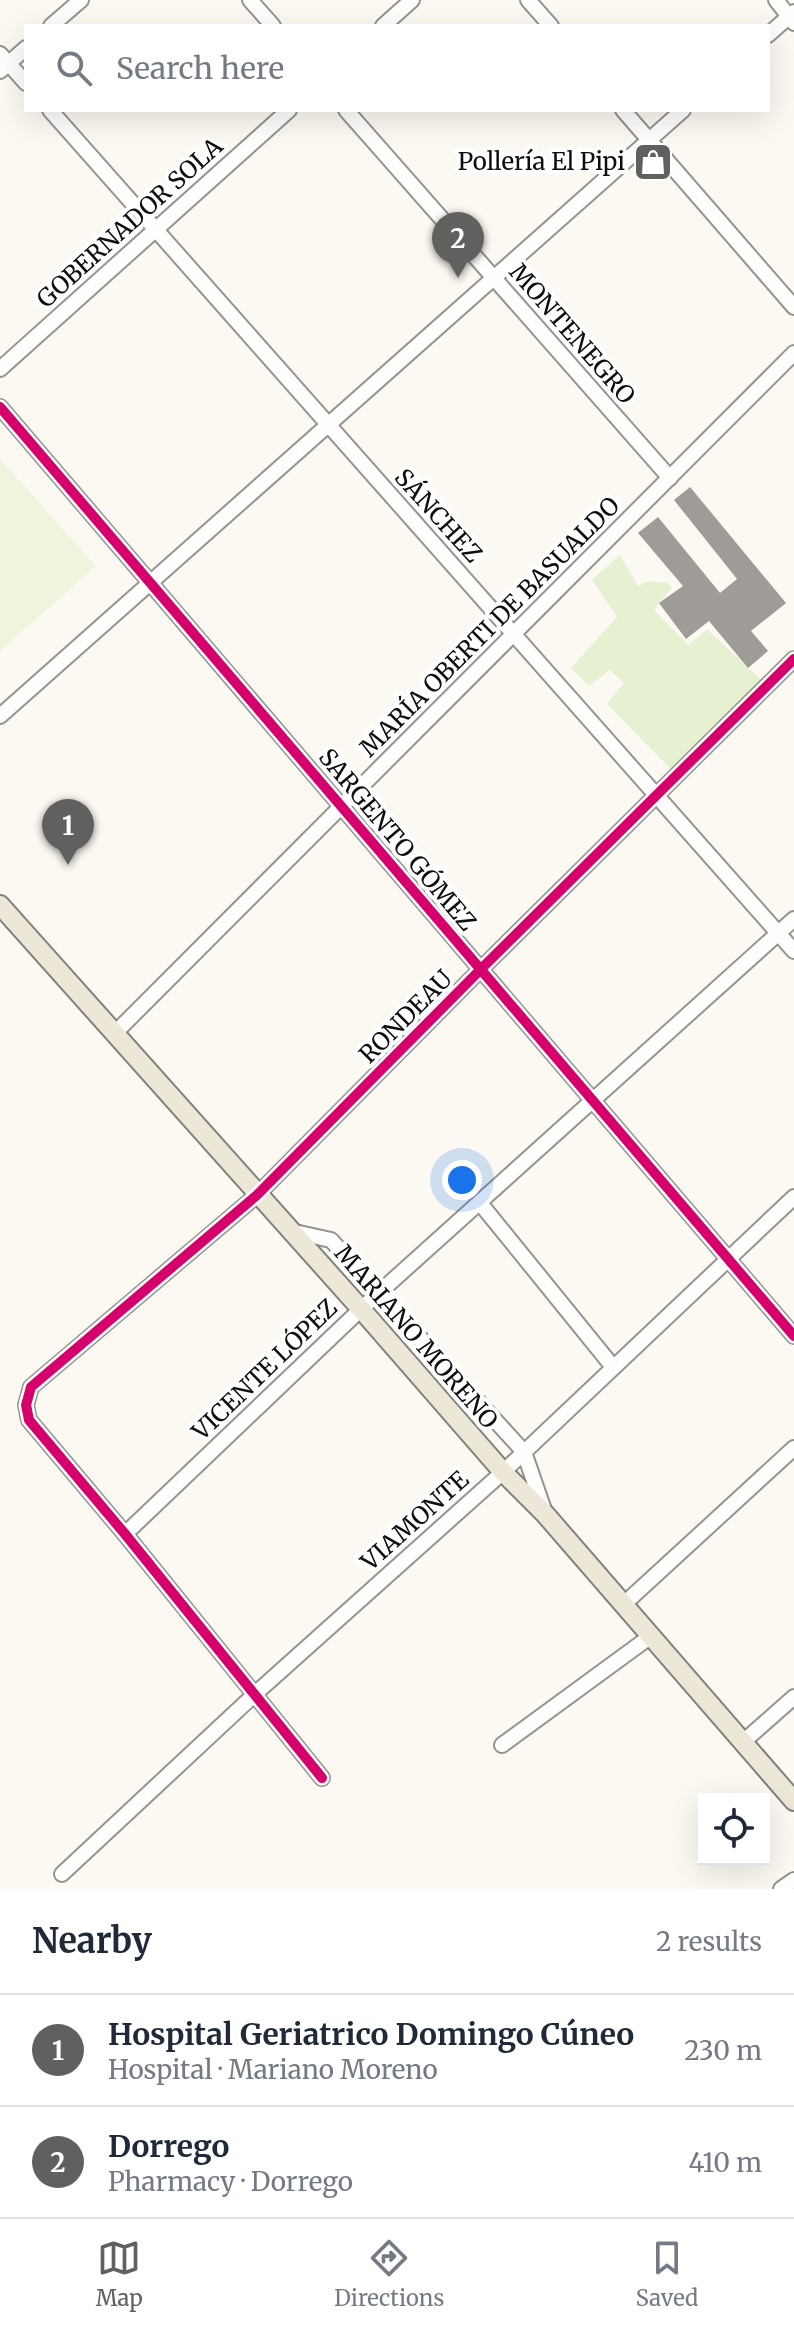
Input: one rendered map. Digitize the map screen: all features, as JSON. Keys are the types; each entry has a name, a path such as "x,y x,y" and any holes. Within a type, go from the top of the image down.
{"main road":[{"name":"MARIANO MORENO","path":"0,905 503,1472 545,1514 794,1801"}],"street":[{"path":"53,24 81,0"},
{"path":"250,0 271,24"},
{"path":"385,24 412,0"},
{"path":"528,0 549,24"},
{"path":"770,34 792,17 776,0"},
{"path":"24,49 3,63 24,81"},
{"name":"SÁNCHEZ","path":"52,112 794,951"},
{"name":"GOBERNADOR SOLA","path":"0,369 287,112"},
{"name":"MONTENEGRO","path":"348,112 670,478"},
{"path":"625,112 794,307"},
{"path":"0,716 681,112"},
{"name":"MARÍA OBERTI DE BASUALDO","path":"114,1034 794,353"},
{"name":"SARGENTO GÓMEZ","path":"0,407 794,1336"},
{"name":"RONDEAU","path":"125,1534 29,1420 26,1405 31,1387 257,1195 794,659"},
{"name":"VICENTE LÓPEZ","path":"125,1534 361,1309 794,919"},
{"name":"VIAMONTE","path":"62,1874 255,1694 503,1472 794,1197"},
{"path":"480,1203 613,1367"},
{"path":"290,1231 331,1240 524,1452 545,1514"},
{"path":"624,1604 794,1448"},
{"path":"125,1534 322,1778"},
{"path":"502,1745 651,1636"},
{"path":"743,1742 794,1697"},
{"path":"781,1889 794,1880"}],"green space":[{"path":"0,459 96,566 0,651"},
{"path":"620,555 638,586 649,581 668,583 672,588 654,610 689,645 707,629 764,682 673,771 607,704 624,683 610,670 589,686 571,668 617,617 592,580"}],"building":[{"path":"690,487 786,603 751,631 768,651 748,668 709,621 686,639 659,603 683,586 638,533 658,517 720,593 737,579 674,500"}],"cycle path":[{"path":"0,407 794,1336"},
{"path":"322,1778 29,1420 26,1405 31,1387 257,1195 794,659"}],"place":[{"name":"Pollería El Pipi","path":"653,162"},
{"name":"Dorrego","path":"458,278"},
{"name":"Hospital Geriatrico Domingo Cúneo","path":"68,865"}]}
